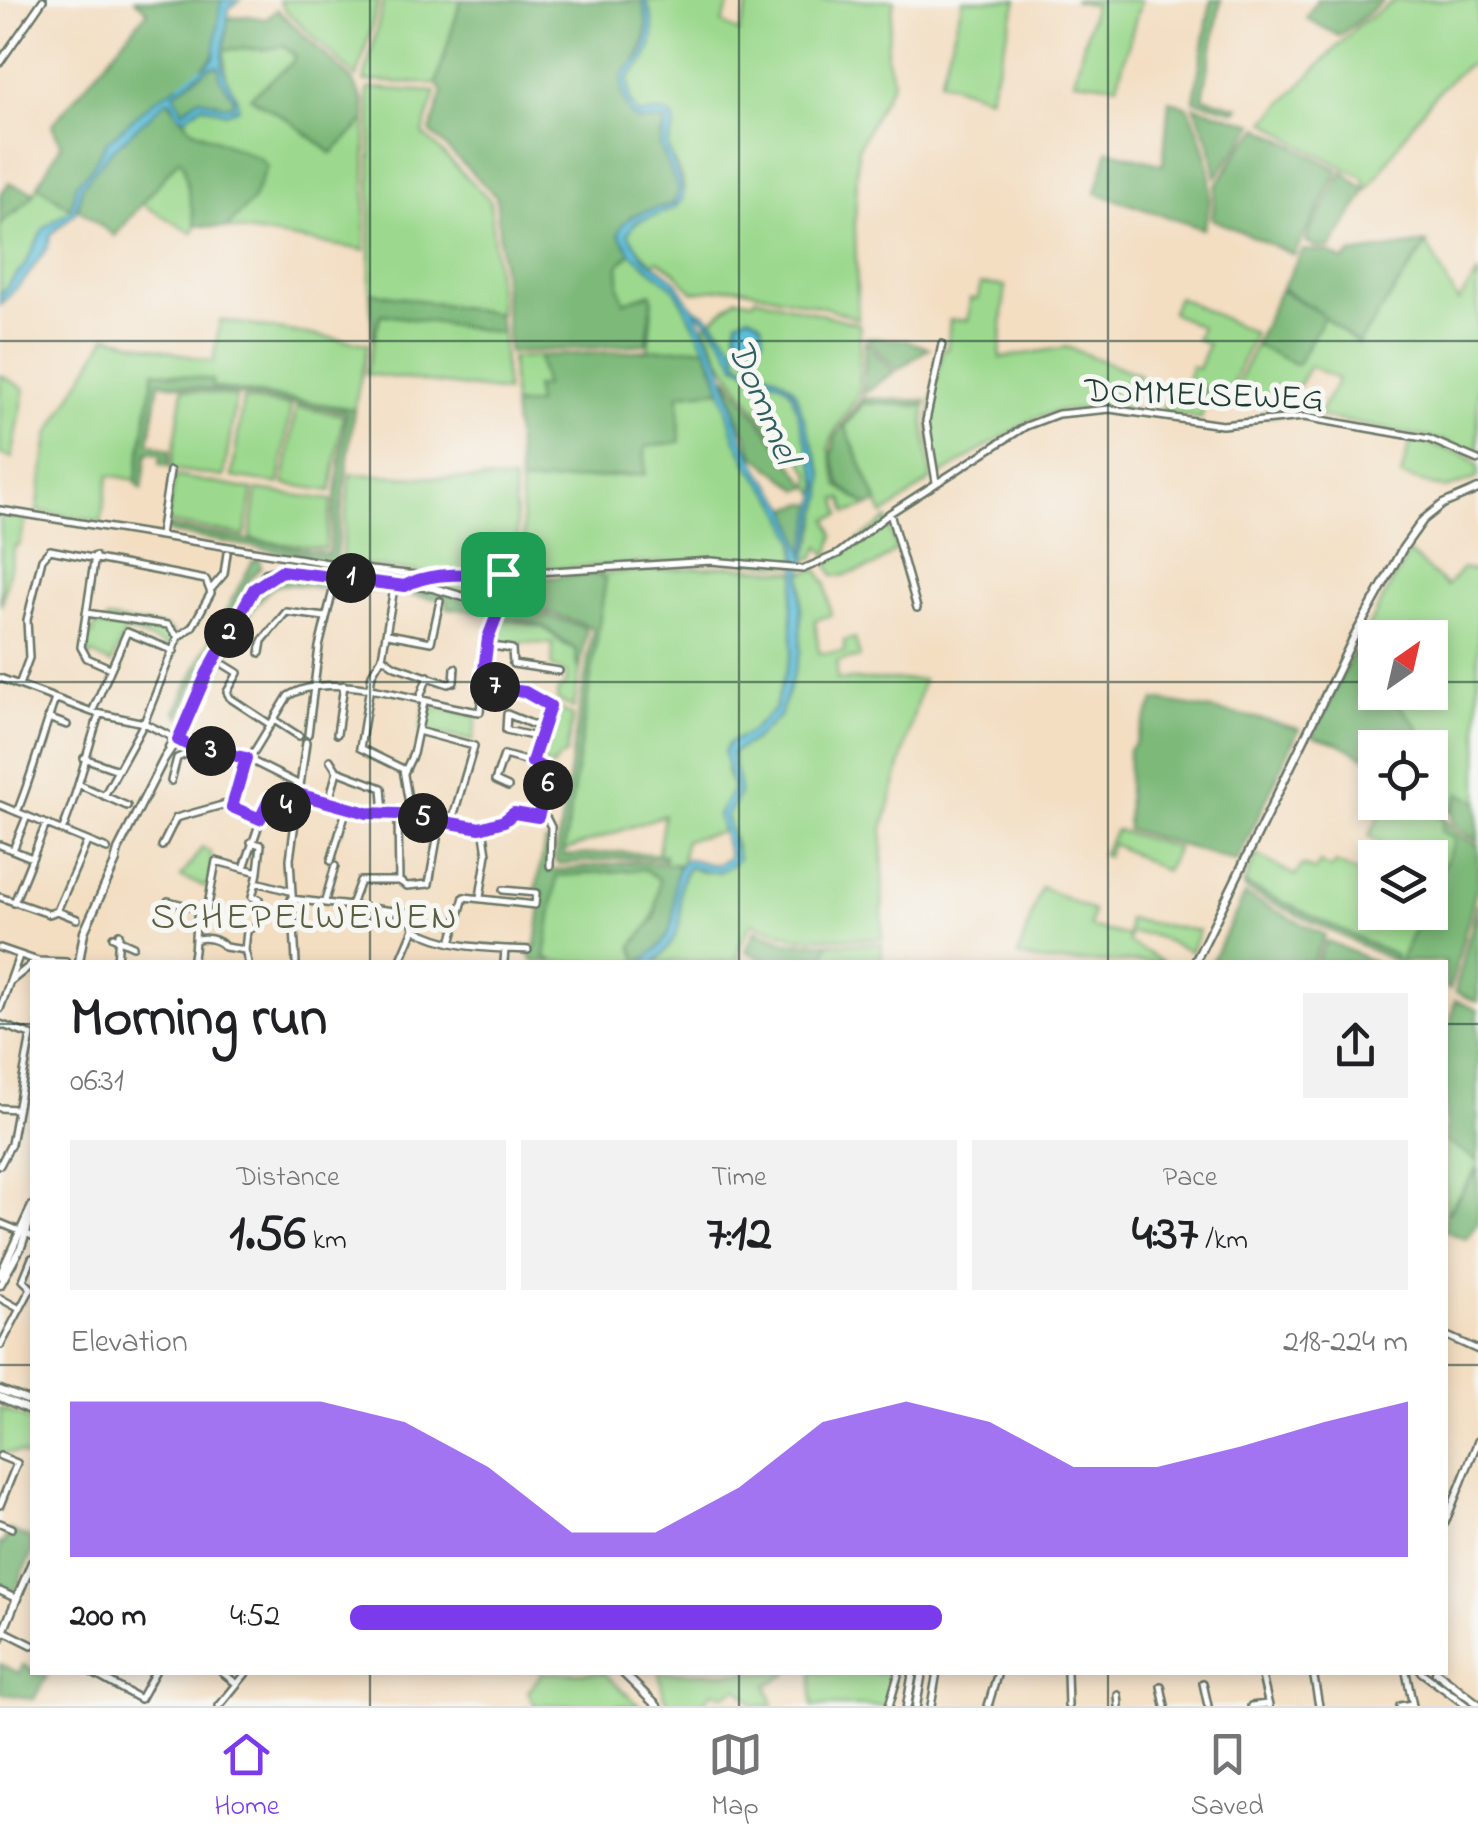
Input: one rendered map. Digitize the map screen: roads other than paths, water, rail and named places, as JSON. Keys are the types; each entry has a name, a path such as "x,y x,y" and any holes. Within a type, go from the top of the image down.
{"street":[{"path":"0,62 43,0"},
{"path":"936,482 926,421 942,344"},
{"name":"DOMMELSEWEG","path":"0,510 443,578 710,560 800,569 838,554 890,512 1044,417 1110,408 1222,425 1304,417 1429,439 1478,460"},
{"path":"160,536 170,470"},
{"path":"1196,960 1352,639 1403,548 1423,520 1443,504 1478,489"},
{"path":"890,512 917,608"},
{"path":"19,686 28,658 27,620 42,559 50,550 199,578 212,588"},
{"path":"104,796 144,723 178,636 192,627 212,588 224,574 227,553"},
{"path":"95,556 82,653 110,668"},
{"path":"308,734 325,616 339,564"},
{"path":"79,960 122,846 218,651 257,584 281,571 450,591 499,606"},
{"path":"232,807 247,759 288,696 314,688 344,686 480,712 486,645 503,599 503,574"},
{"path":"405,586 422,576"},
{"path":"393,594 382,657 372,674 360,748 403,769 411,816"},
{"path":"388,634 430,642 440,601"},
{"path":"260,653 262,642 286,612 325,616"},
{"path":"86,613 168,626 178,636"},
{"path":"92,712 127,632 174,651"},
{"path":"486,645 512,649 513,664 560,670"},
{"path":"382,657 395,666 451,684 456,668"},
{"path":"226,665 238,673 227,692 230,698 299,736"},
{"path":"404,773 418,731 428,676"},
{"path":"2,681 100,715 144,723 194,747 247,759 298,784"},
{"path":"337,734 344,686"},
{"path":"482,686 525,692 550,706 532,762"},
{"path":"17,812 32,776 54,699"},
{"path":"541,738 506,730 508,714 544,729"},
{"path":"62,831 100,715"},
{"path":"48,718 67,725"},
{"path":"418,731 474,746 450,824"},
{"path":"296,960 291,895 295,811 306,742"},
{"path":"171,781 177,758 194,747"},
{"path":"508,787 495,782 504,755 551,772 538,817"},
{"path":"84,758 118,770"},
{"path":"330,760 337,770 382,788 384,814"},
{"path":"328,802 337,770"},
{"path":"80,785 127,806"},
{"path":"298,794 348,808 450,824 483,827 504,821 514,813 548,819 552,827 550,866"},
{"path":"244,868 269,800 295,811"},
{"path":"162,846 176,818 226,804 260,819"},
{"path":"0,805 107,849"},
{"path":"325,903 348,808"},
{"path":"398,814 399,882"},
{"path":"14,850 27,816"},
{"path":"351,905 360,880 407,886 429,884 440,822"},
{"path":"14,902 46,824"},
{"path":"480,897 487,854 483,827"},
{"path":"57,911 87,842"},
{"path":"251,842 261,845 252,897 261,904 257,917"},
{"path":"0,845 32,858"},
{"path":"168,901 207,911 216,861 258,872"},
{"path":"256,882 325,903 412,913 414,930 401,960"},
{"path":"451,943 464,897 534,906 536,893 503,890"},
{"path":"0,898 77,919"},
{"path":"192,960 198,909"},
{"path":"248,960 247,931 254,927"},
{"path":"414,930 469,948 528,950"},
{"path":"118,960 116,937 130,945 119,960"},
{"path":"194,940 201,937 245,950"},
{"path":"0,948 30,960"},
{"path":"504,960 505,949"},
{"path":"0,1009 19,955"},
{"path":"9,983 30,967"},
{"path":"0,1024 30,1035"},
{"path":"0,1165 10,1144 30,1045"},
{"path":"0,1108 16,1108"},
{"path":"0,1224 27,1234"},
{"path":"0,1275 27,1234"},
{"path":"0,1285 27,1234"},
{"path":"30,1263 23,1280 30,1286"},
{"path":"2,1344 30,1291"},
{"path":"0,1298 18,1308"},
{"path":"1448,1336 1478,1350"},
{"path":"0,1390 30,1401"},
{"path":"0,1398 30,1410"},
{"path":"1448,1515 1478,1441"},
{"path":"0,1456 18,1460 0,1505"},
{"path":"0,1523 12,1528"},
{"path":"30,1567 2,1634 30,1643"},
{"path":"0,1602 2,1593 17,1599"},
{"path":"98,1675 140,1699 153,1675"},
{"path":"226,1675 237,1684"},
{"path":"219,1706 244,1675"},
{"path":"625,1675 657,1706"},
{"path":"889,1706 898,1675"},
{"path":"907,1706 912,1675"},
{"path":"916,1706 921,1675"},
{"path":"931,1706 936,1675"},
{"path":"988,1706 997,1675"},
{"path":"1066,1675 1068,1706"},
{"path":"1250,1706 1269,1705 1262,1675"},
{"path":"1314,1675 1318,1706"},
{"path":"1400,1706 1412,1705 1407,1675"},
{"path":"1425,1675 1468,1706"},
{"path":"1440,1675 1478,1704"},
{"path":"1203,1684 1208,1706"},
{"path":"1160,1686 1165,1706"},
{"path":"1118,1696 1119,1706"}],"water":[{"path":"221,0 241,0 229,8 223,52 224,69 238,108 226,113 202,105 185,118 167,100 108,154 82,186 75,213 51,234 47,248 25,279 0,305 0,295 25,265 44,228 71,209 76,184 107,142 155,100 214,58","holes":["219,66 220,78 234,98 232,105 199,98 183,111 174,93 210,67"]},
{"path":"642,0 646,0 651,14 653,37 645,59 628,79 630,102 639,115 663,112 673,117 675,127 667,146 682,197 670,209 635,222 628,234 643,256 675,280 692,307 706,314 735,347 739,363 768,372 794,389 823,475 823,494 801,577 800,653 780,716 732,753 739,790 726,816 738,859 721,870 688,867 680,890 676,934 657,960 643,960 668,933 678,869 686,859 718,864 729,856 718,815 733,789 724,752 729,743 749,733 774,710 792,652 792,599 798,566 796,542 779,504 749,466 735,438 714,363 682,301 675,289 631,253 619,234 633,216 674,203 679,190 660,146 667,121 638,121 629,112 623,93 624,73 644,50 648,28","holes":["695,312 707,321 736,365 790,389 820,486 804,554 789,508 761,472 742,437 721,363"]},
{"path":"749,315 763,327 763,339 755,348 742,343 736,332 738,320"}],"waterway":[{"path":"180,84 202,68"}],"district":[{"name":"SCHEPELWEIJEN","path":"305,915"}],"water label":[{"name":"Dommel","path":"765,401"}]}
